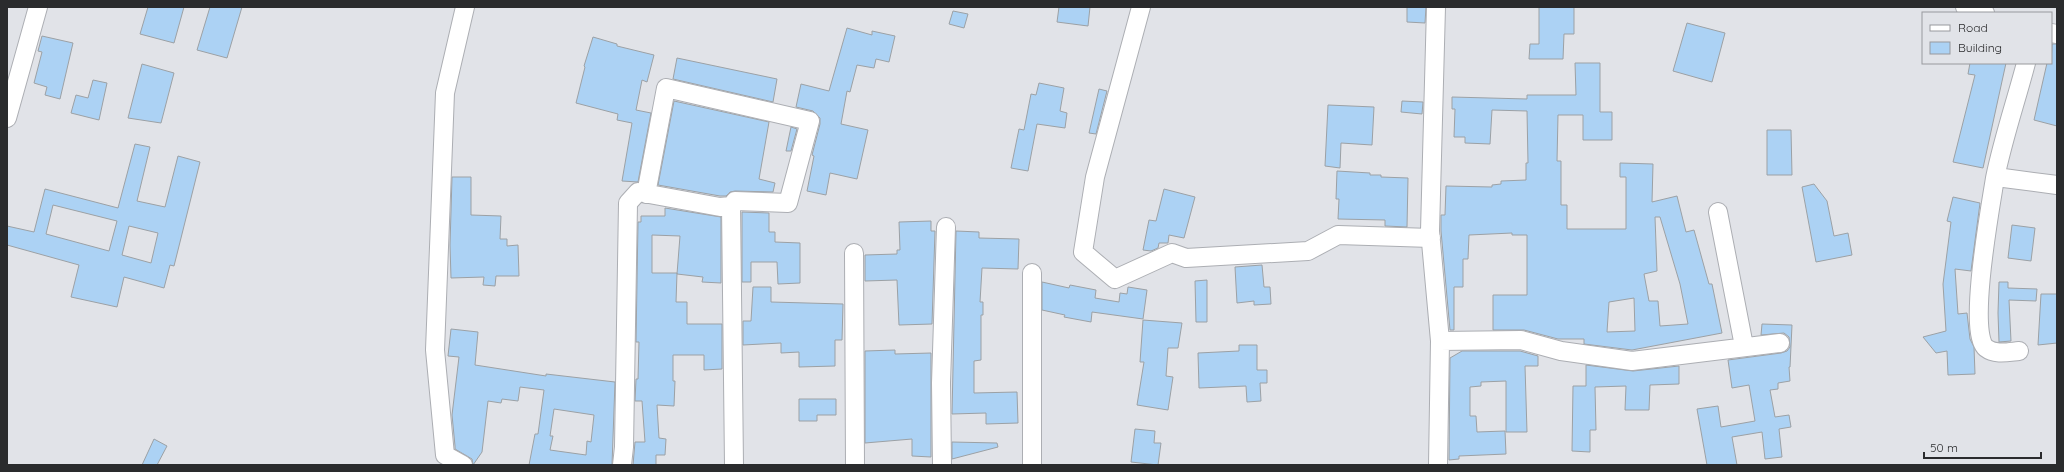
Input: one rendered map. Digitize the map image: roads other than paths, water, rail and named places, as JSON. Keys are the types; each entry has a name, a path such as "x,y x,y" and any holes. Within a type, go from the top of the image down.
{"street":[{"path":"7,118 38,7"},
{"path":"463,465 445,455 435,350 446,93 465,7"},
{"path":"1141,7 1095,177 1083,252 1115,279 1172,252 1186,258 1308,250 1338,235 1431,238"},
{"path":"1436,7 1431,238 1440,341 1438,465"},
{"path":"1965,7 1982,12"},
{"path":"2019,351 1994,353 1985,348 1981,338 1979,289 1996,177 2026,64"},
{"path":"646,194 666,88 810,121 788,203 735,200 731,206 734,465"},
{"path":"1996,177 2057,185"},
{"path":"622,465 624,446 628,203 638,192 720,207 731,206"},
{"path":"1718,212 1744,346"},
{"path":"942,465 941,383 946,227"},
{"path":"854,253 855,465"},
{"path":"1032,273 1032,465"},
{"path":"1440,341 1521,340 1561,350 1632,361 1744,346 1780,343"}]}
